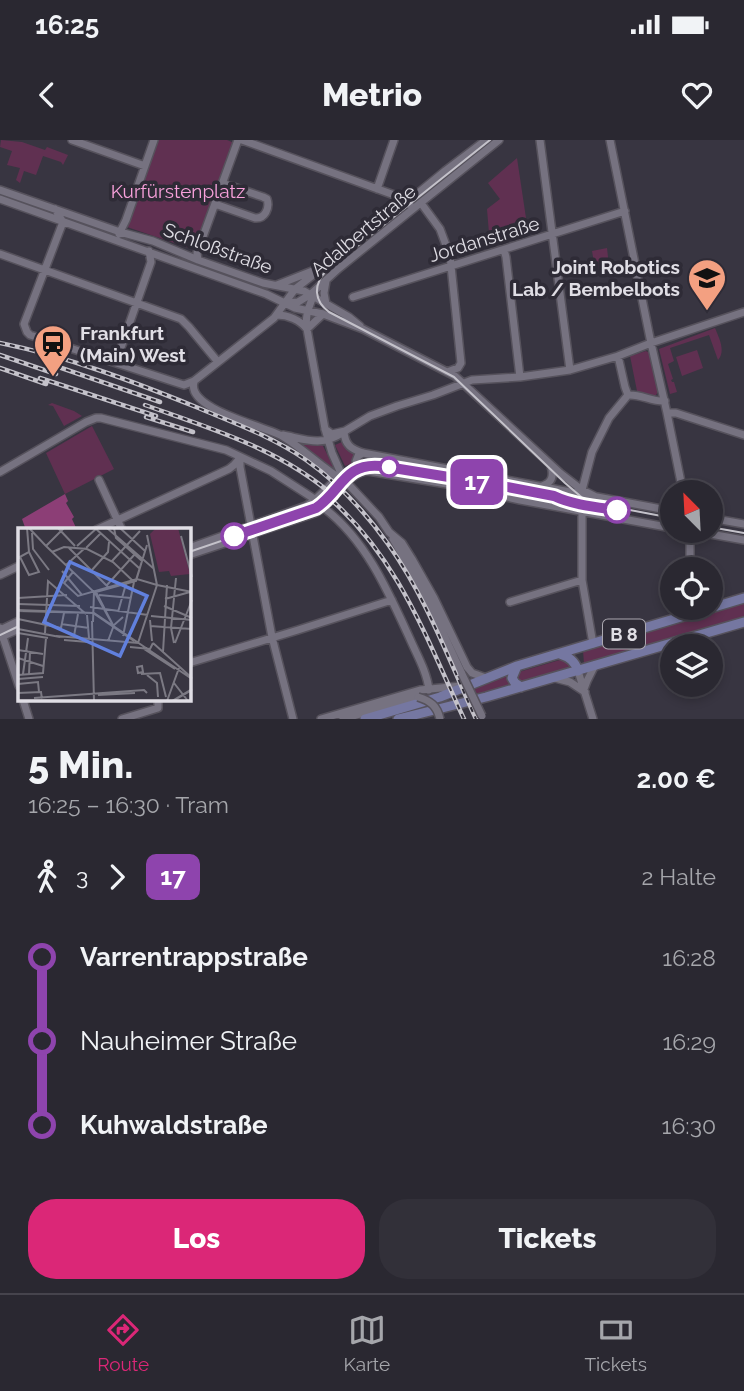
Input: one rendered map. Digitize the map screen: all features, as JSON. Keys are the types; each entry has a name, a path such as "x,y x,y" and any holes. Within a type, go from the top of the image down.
{"main road":[{"name":"B 8","path":"723,603 744,598"},
{"name":"B 8","path":"365,719 440,697 517,666 663,620"},
{"name":"B 8","path":"398,719 521,687 744,622"},
{"path":"558,654 571,659 578,671"},
{"path":"517,666 512,678 521,687"}],"street":[{"path":"72,140 145,166"},
{"path":"117,240 155,140"},
{"path":"377,189 394,140"},
{"name":"Adalbertstraße","path":"285,303 303,300 311,295 326,279 419,204 486,140"},
{"name":"Adalbertstraße","path":"194,381 277,315 295,289 407,204 444,170 454,170 499,140"},
{"path":"540,140 570,370"},
{"path":"610,140 681,480"},
{"path":"198,260 197,253 222,183 245,141 397,196 407,204 419,204 440,229 451,266 461,363 458,368 447,372"},
{"path":"215,204 255,218 265,215 269,205 263,197 222,183"},
{"name":"Schloßstraße","path":"0,190 153,241 263,283 311,295 349,317 363,329"},
{"name":"Schloßstraße","path":"0,199 62,225 149,251 268,295 291,307 323,314 363,329 447,372 463,384 551,465 595,514 660,525"},
{"path":"407,204 408,213"},
{"path":"55,209 62,225 24,324 25,329 30,335 182,385 194,381"},
{"name":"Jordanstraße","path":"353,297 625,211"},
{"path":"504,250 520,377"},
{"path":"118,363 118,356 151,262 149,251"},
{"path":"0,254 185,322 218,362"},
{"path":"275,286 323,268"},
{"path":"326,279 326,304"},
{"path":"295,289 307,311 307,329 325,429 343,480"},
{"path":"268,295 277,315 296,320 307,329"},
{"path":"307,311 311,295"},
{"path":"194,381 194,392 228,415 280,435 311,441 328,441 367,418 463,384 480,379 570,370 744,312"},
{"path":"307,329 323,314"},
{"path":"618,356 628,395"},
{"path":"593,644 582,580 581,498 592,452 614,411 628,395 665,401"},
{"path":"667,413 676,413 744,435"},
{"path":"0,472 90,419 101,418 226,450 271,471 316,500"},
{"path":"325,429 332,434 344,431"},
{"path":"311,441 321,436 325,429"},
{"path":"344,431 349,447 363,453 541,487 581,498"},
{"path":"280,435 343,480 389,532 423,590 483,719"},
{"path":"363,453 356,461 368,471 453,485 520,500 581,498"},
{"path":"101,528 229,469 240,458"},
{"path":"240,458 272,637 293,719"},
{"path":"541,487 553,476 551,465"},
{"path":"191,554 302,508 316,500 331,484 368,471"},
{"path":"99,480 121,528"},
{"path":"191,547 314,513 324,508 343,480"},
{"name":"Schloßstraße","path":"581,498 596,497 660,508"},
{"path":"324,508 358,543 382,579 420,661 429,690"},
{"path":"723,520 744,524"},
{"path":"389,532 402,543 412,559 467,667 472,673 486,678"},
{"path":"723,536 744,540"},
{"path":"0,575 18,566"},
{"path":"510,603 582,580"},
{"path":"191,662 391,600"},
{"path":"18,622 1,632 18,684"},
{"path":"585,691 595,666"},
{"path":"578,671 593,719"},
{"path":"553,678 570,682 585,691"},
{"path":"321,719 420,690 472,684"},
{"path":"343,719 418,697 432,703 440,719"},
{"path":"24,702 29,719"},
{"path":"122,719 158,704"},
{"path":"430,719 446,706"}],"green space":[{"path":"1,140 22,142 45,150 47,147 68,155 63,165 43,156 36,175 24,171 20,183 16,180 20,168 7,165 12,151 0,147"},
{"name":"Kurfürstenplatz","path":"157,140 227,140 234,143 195,250 127,227"},
{"path":"517,158 526,218 489,233 487,209 500,199 488,183"},
{"path":"607,248 609,266 595,268 592,251"},
{"path":"715,328 722,349 718,360 709,335 670,348 674,361 668,364 677,392 670,394 659,349"},
{"path":"697,350 703,368 682,376 676,357"},
{"path":"646,351 651,354 659,390 653,397 637,391 630,356"},
{"path":"52,403 82,416 64,426 53,406 48,405"},
{"path":"92,426 114,469 65,494 46,453"},
{"path":"293,439 322,444 334,468 333,469"},
{"path":"342,442 346,449 357,454 353,463 345,466 335,445"},
{"path":"744,602 744,617 686,634 660,634 660,642 584,664 583,650 684,620 723,620 723,608"},
{"path":"563,659 572,667 522,682 517,679 519,672"},
{"path":"511,673 512,685 477,695 474,688"}],"shaded area":[{"path":"65,494 76,528 25,528 22,519"}],"tram line":[{"path":"490,140 326,271 317,287 318,298 329,312 454,377 565,483 586,501 599,507"},
{"path":"191,551 314,509 321,505 347,475 361,467 369,466 389,466 660,516"},
{"name":"17","path":"234,536 316,508 326,501 350,473 370,466 492,484 617,510"},
{"path":"723,529 744,533"},
{"path":"0,635 18,626"}],"railway":[{"path":"0,343 75,363 172,397 267,437 318,469 361,510 402,564 436,629 476,719"},
{"path":"0,355 56,374"},
{"path":"47,363 160,402"},
{"path":"0,368 46,384"},
{"path":"40,378 156,416"},
{"path":"145,405 246,442 293,467 336,498"},
{"path":"146,417 193,432"},
{"path":"326,495 351,519 391,571 422,628 464,719"}],"place":[{"name":"Joint Robotics Lab / Bembelbots","path":"707,312"},
{"name":"Frankfurt (Main) West","path":"53,378"}]}
